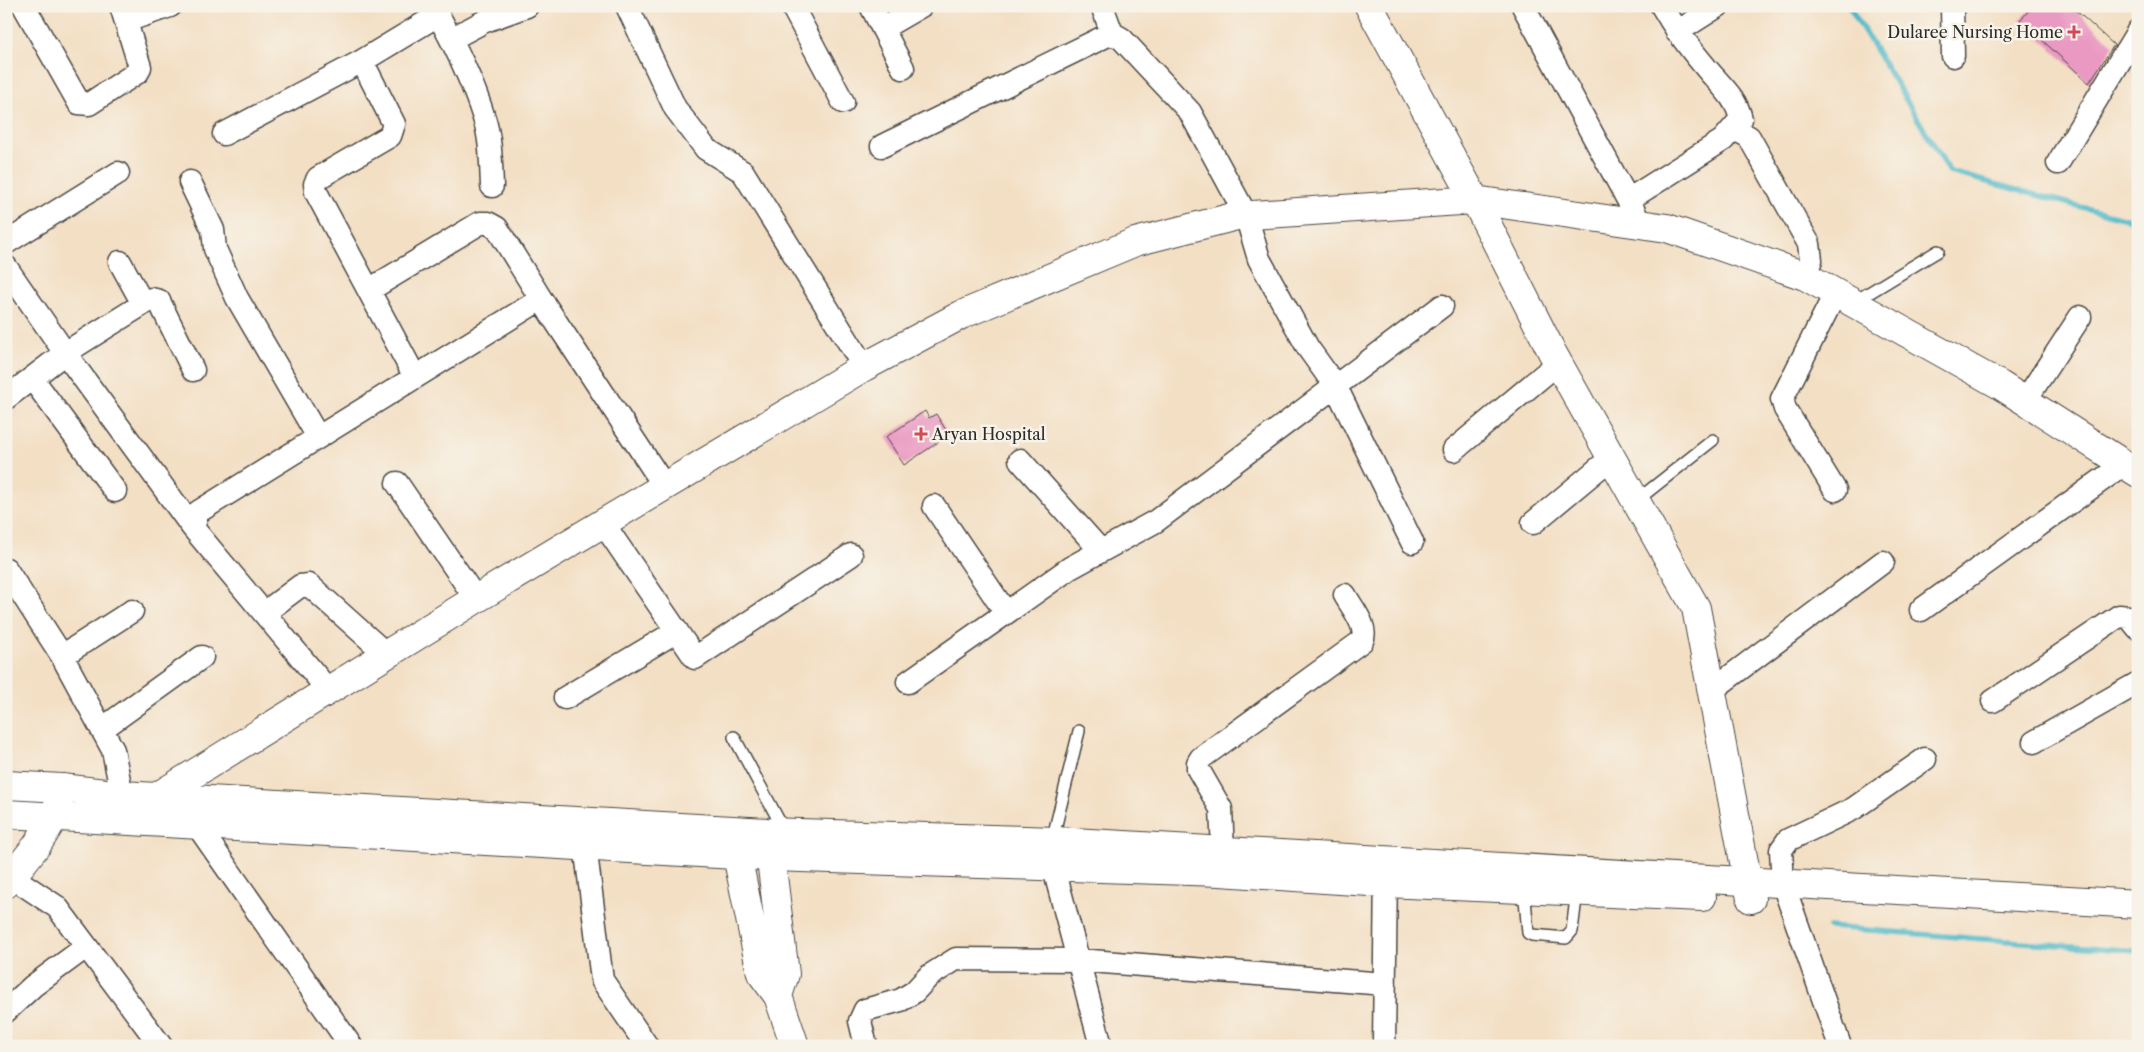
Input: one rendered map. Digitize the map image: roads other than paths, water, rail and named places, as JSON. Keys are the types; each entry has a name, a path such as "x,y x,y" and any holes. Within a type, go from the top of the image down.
{"main road":[{"path":"1369,6 1476,200 1558,363 1696,608 1749,890"},
{"path":"6,814 55,816 124,812 168,797 328,690 386,654 864,367 961,315 1135,242 1246,215 1476,200 1667,228 1805,276 2025,401 2131,468"},
{"path":"6,785 62,788 124,812 197,825 583,833"},
{"path":"9,880 55,816 62,788"},
{"path":"168,797 583,833 737,842 775,840 1222,861 1386,872 1785,892 2138,904"},
{"path":"775,840 785,974 778,996"},
{"path":"737,842 760,973 778,996 795,1046"},
{"path":"1785,892 2138,922"}],"street":[{"path":"6,16 25,6 79,103 84,105 89,104 138,72 140,61 124,14 170,6"},
{"path":"451,39 486,21 527,6"},
{"path":"627,6 675,108 706,149 743,172 864,367"},
{"path":"792,6 844,102"},
{"path":"871,6 903,68"},
{"path":"883,28 921,6"},
{"path":"1102,6 1112,33 1122,39 1190,112 1246,215 1259,259 1308,348 1336,387 1412,542"},
{"path":"1523,6 1641,225"},
{"path":"1628,200 1723,140 1735,129 1741,119 1738,108 1728,92 1677,32 1662,6"},
{"path":"1677,32 1718,6"},
{"path":"1952,6 1953,56"},
{"path":"224,134 362,61 436,11 451,39 485,118 492,186"},
{"path":"2058,163 2138,31"},
{"path":"882,146 1112,33"},
{"path":"362,61 394,124 394,130 390,136 318,178 315,184 316,192 415,377"},
{"path":"1735,129 1749,137 1809,244 1811,260 1805,276"},
{"path":"6,243 118,173"},
{"path":"190,182 213,230 215,248 237,298 318,438"},
{"path":"369,290 480,223 488,223 497,228 541,299 665,487"},
{"path":"120,262 143,304"},
{"path":"6,267 65,353 193,528 328,690"},
{"path":"1835,490 1785,409 1782,399 1844,298"},
{"path":"6,398 65,353 151,299 159,301 193,370"},
{"path":"193,528 198,512 541,299"},
{"path":"908,682 1070,568 1156,520 1442,306"},
{"path":"2025,401 2080,317"},
{"path":"1454,450 1558,363"},
{"path":"32,378 115,492"},
{"path":"1532,523 1611,458"},
{"path":"1020,460 1101,551"},
{"path":"1922,610 2131,468"},
{"path":"397,484 476,599"},
{"path":"934,506 1006,613"},
{"path":"603,523 695,658 851,555"},
{"path":"1712,690 1883,562"},
{"path":"6,569 62,656 113,750 124,812"},
{"path":"264,613 300,586 309,585 386,654"},
{"path":"1222,861 1221,808 1198,769 1198,763 1201,758 1362,642 1365,635 1364,629 1344,595"},
{"path":"62,656 132,611"},
{"path":"1993,701 2119,616 2129,617 2138,628"},
{"path":"565,698 677,631"},
{"path":"102,729 202,657"},
{"path":"2034,742 2138,683"},
{"path":"1840,1046 1785,892 1781,850 1783,844 1853,809 1925,759"},
{"path":"168,797 197,825 351,1046"},
{"path":"583,833 602,980 647,1046"},
{"path":"1052,853 1101,1046"},
{"path":"1384,1046 1386,872"},
{"path":"9,880 57,907 161,1046"},
{"path":"6,1011 33,986 86,947"},
{"path":"866,1046 860,1021 865,1010 901,1000 914,992 929,976 956,959 1078,960 1385,984"}],"lane":[{"path":"1844,298 1938,251"},
{"path":"1636,501 1713,440"},
{"path":"1052,853 1079,731"},
{"path":"734,737 775,840"},
{"path":"1524,879 1528,933 1566,938 1572,931 1577,881"}],"waterway":[{"path":"1849,6 1950,172 2138,222"},
{"path":"1829,927 2138,951"}],"place":[{"name":"Dularee Nursing Home","path":"2074,32"},
{"name":"Aryan Hospital","path":"921,434"}]}
